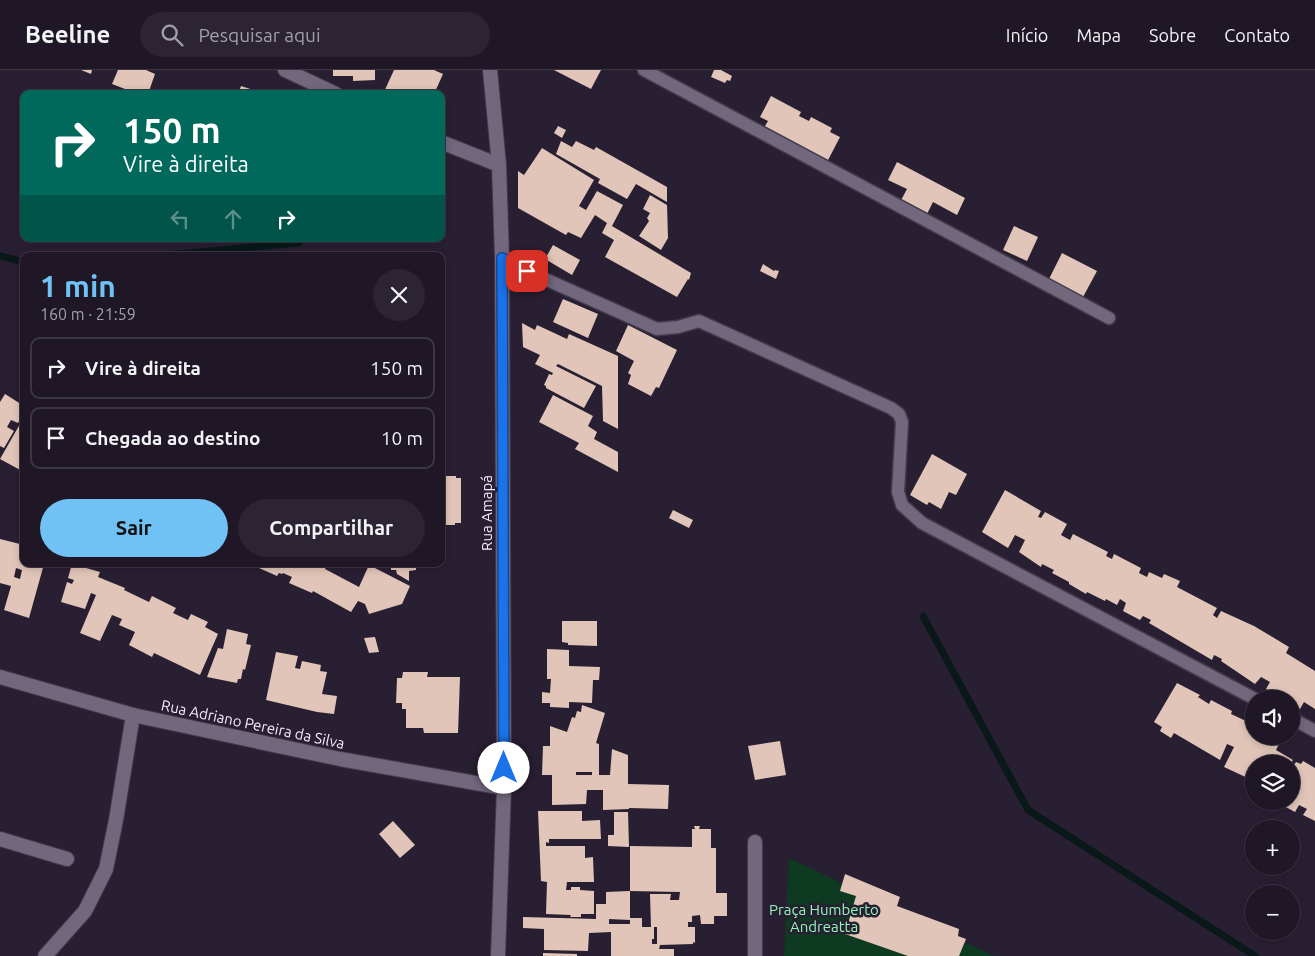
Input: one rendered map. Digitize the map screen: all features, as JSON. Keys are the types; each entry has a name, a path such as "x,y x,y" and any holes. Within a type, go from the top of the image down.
{"street":[{"path":"284,70 327,90"},
{"name":"Rua Amapá","path":"490,70 498,165 502,258 504,788 498,956"},
{"path":"445,144 498,165"},
{"name":"Rua Adriano Pereira da Silva","path":"0,677 133,715 340,759 504,788"},
{"path":"45,956 85,911 106,869 133,715"},
{"path":"0,839 67,859"},
{"path":"755,842 756,956"}],"lane":[{"path":"644,70 1109,318"},
{"path":"502,258 657,329 678,327 699,321 891,408 899,414 902,422 898,492 902,505 922,523 1245,694"},
{"path":"1300,723 1315,731"}],"green space":[{"name":"Praça Humberto Andreatta","path":"789,858 994,956 784,956"}],"building":[{"path":"81,70 92,70 91,74"},
{"path":"118,70 146,70 155,74 149,90 128,90 112,84"},
{"path":"333,70 375,70 375,80 353,81 353,76 333,76"},
{"path":"394,70 434,70 443,74 436,90 385,90"},
{"path":"554,70 601,70 591,89"},
{"path":"714,70 721,70 732,76 730,81 727,80 725,83 711,77"},
{"path":"241,86 254,90 240,90"},
{"path":"771,96 801,112 799,116 809,121 811,117 832,128 830,132 840,137 826,164 762,131 768,121 760,117"},
{"path":"558,126 566,130 562,138 554,133"},
{"path":"561,141 572,147 576,141 594,150 596,147 667,187 667,202 636,184 627,199 598,183 600,179 556,154"},
{"path":"542,148 594,180 579,206 586,210 597,191 623,205 612,226 691,273 689,280 677,297 605,257 614,240 602,233 607,223 595,215 581,238 568,232 566,235 518,208 518,171 524,175"},
{"path":"897,162 965,198 957,215 933,202 926,216 900,202 907,189 888,180"},
{"path":"650,195 667,205 668,238 661,250 639,236 649,221 647,218 650,213 643,209"},
{"path":"1014,226 1038,237 1027,261 1003,250"},
{"path":"553,245 580,260 572,275 545,259"},
{"path":"1062,253 1097,271 1083,297 1049,279"},
{"path":"763,264 774,271 779,271 776,279 760,271"},
{"path":"563,299 598,314 588,338 553,322"},
{"path":"522,323 535,330 537,325 567,339 569,334 618,356 618,429 603,421 602,386 558,364 556,366 596,386 584,408 546,388 544,385 549,374 552,375 553,373 535,364 540,355 523,347"},
{"path":"628,325 677,350 659,388 656,387 651,396 628,384 631,375 628,373 634,361 616,351"},
{"path":"5,394 20,403 20,420 18,423 11,420 7,427 14,431 4,448 0,446 0,402"},
{"path":"553,395 593,416 588,426 597,432 594,439 618,452 618,472 575,449 579,443 539,422"},
{"path":"20,424 20,470 0,459"},
{"path":"932,454 967,474 956,495 949,492 941,509 929,502 927,505 910,495"},
{"path":"445,476 461,478 461,523 455,523 455,525 445,525"},
{"path":"1005,490 1041,511 1038,517 1041,518 1045,512 1067,524 1061,535 1070,540 1073,534 1108,552 1106,556 1112,559 1114,554 1141,568 1139,573 1147,577 1149,572 1162,578 1164,574 1180,581 1177,587 1217,608 1213,615 1217,618 1221,611 1254,626 1289,647 1286,653 1315,671 1315,709 1304,702 1300,709 1300,690 1268,690 1266,689 1270,682 1261,677 1255,684 1221,661 1222,659 1214,655 1212,660 1149,623 1151,620 1143,616 1140,620 1123,611 1126,603 1120,599 1117,605 1087,592 1086,594 1052,573 1054,570 1042,564 1041,567 1019,552 1025,540 1015,535 1008,548 982,532"},
{"path":"673,510 693,520 689,528 669,518"},
{"path":"0,539 20,544 20,567 43,567 29,618 4,610 11,586 0,583","holes":["16,568 22,570 20,579 14,577"]},
{"path":"71,567 82,567 100,572 98,577 125,588 124,590 149,602 152,596 176,608 173,613 188,620 191,614 208,622 205,627 218,634 200,675 154,653 152,657 129,645 135,632 119,625 122,619 112,615 100,641 80,633 96,595 91,593 85,609 61,602 67,582 72,584 74,580 68,578"},
{"path":"257,567 326,567 325,569 359,587 368,567 373,567 410,586 402,604 369,614 365,604 358,601 351,612 313,591 312,593 289,583 292,577 283,573 279,573 277,576"},
{"path":"391,567 416,567 416,570 409,571 409,581 397,574 396,570 391,570"},
{"path":"562,621 597,621 597,646 568,645 568,643 562,642"},
{"path":"227,629 248,634 246,644 251,645 245,670 243,669 241,679 238,679 237,683 207,677 218,648 223,649"},
{"path":"375,637 379,652 369,653 364,638"},
{"path":"547,649 569,650 569,666 600,667 599,680 593,680 592,703 569,702 569,708 550,707 550,703 542,703 542,692 550,693 551,679 547,679"},
{"path":"276,652 298,656 295,668 300,669 302,661 321,665 320,671 327,672 322,694 337,696 334,714 266,700"},
{"path":"403,672 428,672 427,677 460,677 458,733 424,733 423,728 406,728 406,709 402,709 402,703 396,703 397,678 402,678"},
{"path":"1177,683 1200,695 1198,697 1209,704 1211,700 1232,711 1231,714 1245,721 1245,745 1278,745 1276,750 1284,755 1245,755 1245,777 1224,767 1234,747 1227,744 1220,760 1174,733 1171,738 1160,731 1162,727 1154,722"},
{"path":"582,705 605,713 596,743 599,744 599,775 610,775 612,749 628,755 628,784 669,785 668,809 629,808 603,810 603,790 587,790 586,804 552,805 552,775 542,775 543,746 550,746 550,726 567,732 572,717 575,718 577,711 581,712","holes":["576,772 592,772 592,775 576,775"]},
{"path":"780,741 786,775 755,780 748,746"},
{"path":"1303,761 1315,768 1315,821 1303,815 1307,809 1300,806 1301,764"},
{"path":"538,811 582,811 582,821 600,820 601,839 549,839 549,843 546,842 546,846 585,846 585,858 593,857 594,882 567,882 566,890 571,890 571,887 580,887 580,890 594,891 594,914 581,914 581,917 570,917 571,915 546,914 547,882 541,881"},
{"path":"614,812 628,812 629,847 608,846 608,835 614,835"},
{"path":"393,821 415,845 400,858 379,834"},
{"path":"694,826 700,826 699,829 711,829 711,848 716,848 716,893 727,893 727,916 714,916 714,924 701,924 700,915 692,916 692,922 688,922 688,927 695,927 695,943 660,945 659,949 674,949 674,956 611,956 611,932 589,933 588,951 544,950 544,929 523,928 523,917 596,919 596,904 606,904 606,892 630,891 630,846 692,847 692,829 695,829","holes":["630,891 680,892 679,900 670,900 671,894 650,894 651,927 642,927 642,918 630,918","609,919 630,920 630,924 609,924","654,927 657,927 657,944 652,944"]},
{"path":"845,874 900,897 897,906 959,929 958,936 966,939 959,956 908,956 845,934 856,896 840,891"},
{"path":"543,953 577,954 577,956 543,956"}],"waterway":[{"path":"199,252 299,243"},
{"path":"0,256 20,261"},
{"path":"923,616 1028,810 1255,956"}],"route":[{"path":"504,768 502,258 527,271"}]}
